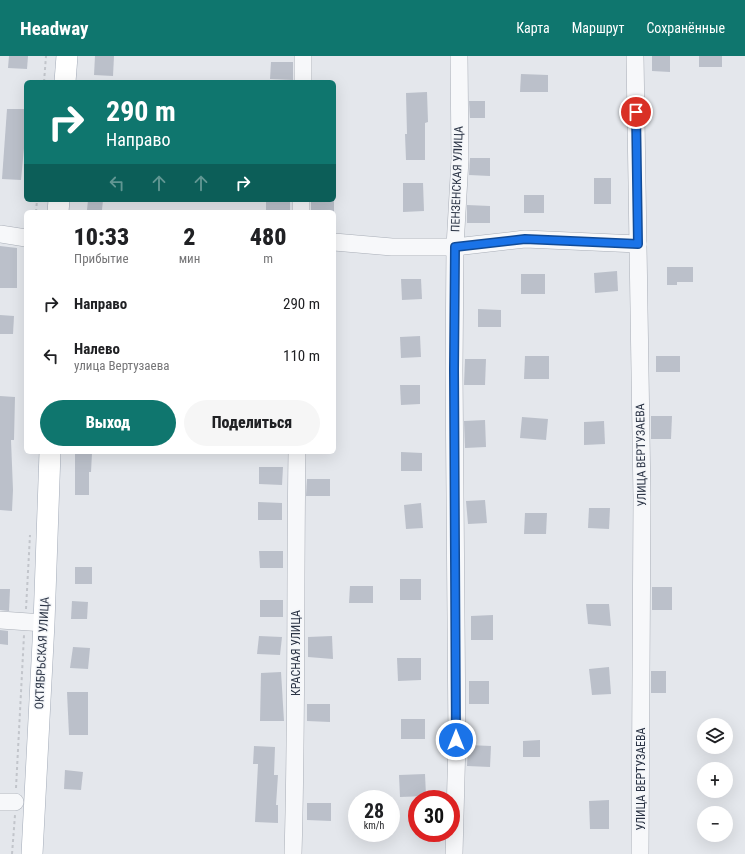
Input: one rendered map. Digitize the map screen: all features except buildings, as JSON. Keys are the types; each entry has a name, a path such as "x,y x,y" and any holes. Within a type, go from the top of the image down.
{"main road":[{"path":"66,80 67,56"},
{"name":"ОКТЯБРЬСКАЯ УЛИЦА","path":"32,854 34,623 50,454"}],"street":[{"path":"303,56 303,80"},
{"name":"ПЕНЗЕНСКАЯ УЛИЦА","path":"454,854 456,740 454,370 455,247 460,159 459,56"},
{"name":"УЛИЦА ВЕРТУЗАЕВА","path":"635,56 642,498 640,854"},
{"path":"0,234 24,238"},
{"path":"336,242 392,247 455,247 525,239 638,244"},
{"name":"КРАСНАЯ УЛИЦА","path":"293,854 296,750 297,454"},
{"path":"0,620 34,623"}],"path":[{"path":"44,80 46,56"},
{"path":"12,854 7,802 34,623 30,530"}],"route":[{"path":"456,740 454,370 455,247 525,239 638,244 636,112"}]}
